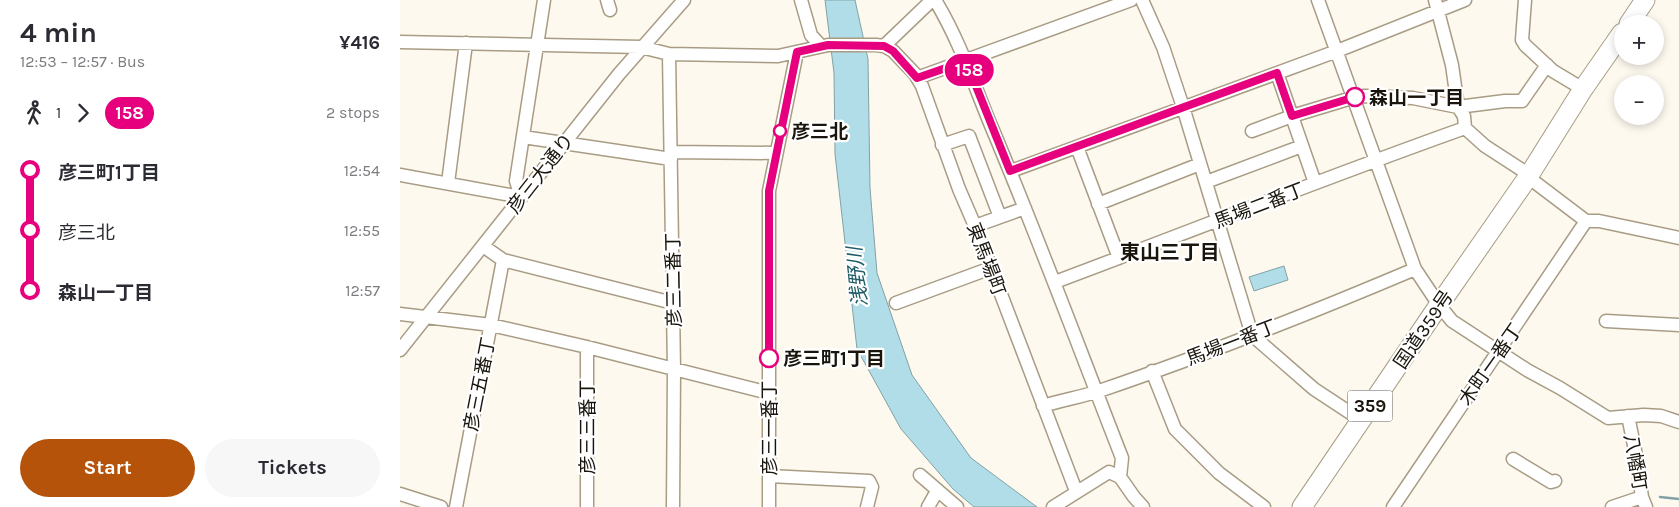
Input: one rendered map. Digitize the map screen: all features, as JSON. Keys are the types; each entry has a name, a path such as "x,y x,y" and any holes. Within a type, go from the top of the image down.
{"highway":[{"path":"1635,15 1645,0"},
{"name":"359","path":"1528,177 1583,89 1614,44"},
{"name":"国道359号","path":"1302,507 1528,177"}],"street":[{"path":"400,176 521,197 516,181 544,0"},
{"name":"彦三大通り","path":"400,350 563,143 642,47 684,0"},
{"path":"801,0 811,35 824,45"},
{"path":"400,42 642,47 669,54 778,56 824,45 880,45 933,0 946,18 966,61 1055,282 1122,458 1120,477"},
{"path":"917,78 1131,0"},
{"path":"1142,0 1162,47 1183,107 1252,335 1314,388 1361,420"},
{"path":"1318,0 1355,97 1415,269 1452,321 1499,352 1608,418 1644,415 1661,416 1679,422"},
{"path":"1010,171 1337,51 1437,5 1465,0"},
{"path":"1525,0 1522,40 1525,45 1553,71 1583,89"},
{"path":"1437,5 1452,65 1458,107 1464,116 1464,128 1485,146 1522,170 1528,177 1586,220 1679,238"},
{"path":"448,183 466,43"},
{"name":"東馬場町","path":"880,45 893,51 922,86 942,145 975,226 1076,491"},
{"name":"彦三一番丁","path":"769,507 769,191 797,52"},
{"name":"彦三二番丁","path":"669,54 674,370 674,507"},
{"path":"1252,131 1292,116 1355,97 1413,98 1458,107 1504,100 1522,102 1547,65"},
{"path":"1277,73 1315,183"},
{"name":"馬場二番丁","path":"1055,282 1464,128"},
{"path":"942,145 969,136 1000,217"},
{"path":"523,137 671,156 776,153"},
{"path":"1206,182 1302,146"},
{"path":"1077,147 1119,258"},
{"path":"1098,204 1200,164"},
{"path":"975,226 1025,208"},
{"name":"木町一番丁","path":"1393,507 1586,220"},
{"path":"483,246 503,260 673,303"},
{"name":"彦三五番丁","path":"456,507 503,260"},
{"path":"896,303 991,268"},
{"name":"馬場一番丁","path":"1044,406 1096,392 1252,335 1415,269"},
{"path":"400,314 491,325 769,393"},
{"path":"1606,320 1679,325"},
{"name":"彦三三番丁","path":"587,347 587,507"},
{"path":"1152,371 1175,429 1219,473 1264,507"},
{"name":"八幡町","path":"1628,416 1644,502"},
{"path":"1514,459 1552,482 1555,481"},
{"path":"1053,507 1109,472 1120,477 1143,507"},
{"path":"920,475 957,507"},
{"path":"769,476 869,481 872,487 867,507"},
{"path":"928,507 937,491"},
{"path":"400,494 441,507"},
{"path":"1612,507 1644,502"}],"water":[{"name":"浅野川","path":"825,0 855,0 868,59 870,188 877,273 912,375 971,458 1037,507 974,507 953,489 901,429 857,349 835,154 834,73"},
{"path":"1284,266 1288,280 1254,291 1249,277"}],"waterway":[{"path":"1660,497 1679,499"}],"bus line":[{"name":"158","path":"769,358 769,191 797,52 828,45 876,44 893,51 917,78 966,61 1010,171 1277,73 1292,116 1355,97"}],"place":[{"name":"森山一丁目","path":"1355,97"},
{"name":"彦三北","path":"780,131"},
{"name":"彦三町1丁目","path":"769,358"}],"district":[{"name":"東山三丁目","path":"1170,252"}]}
